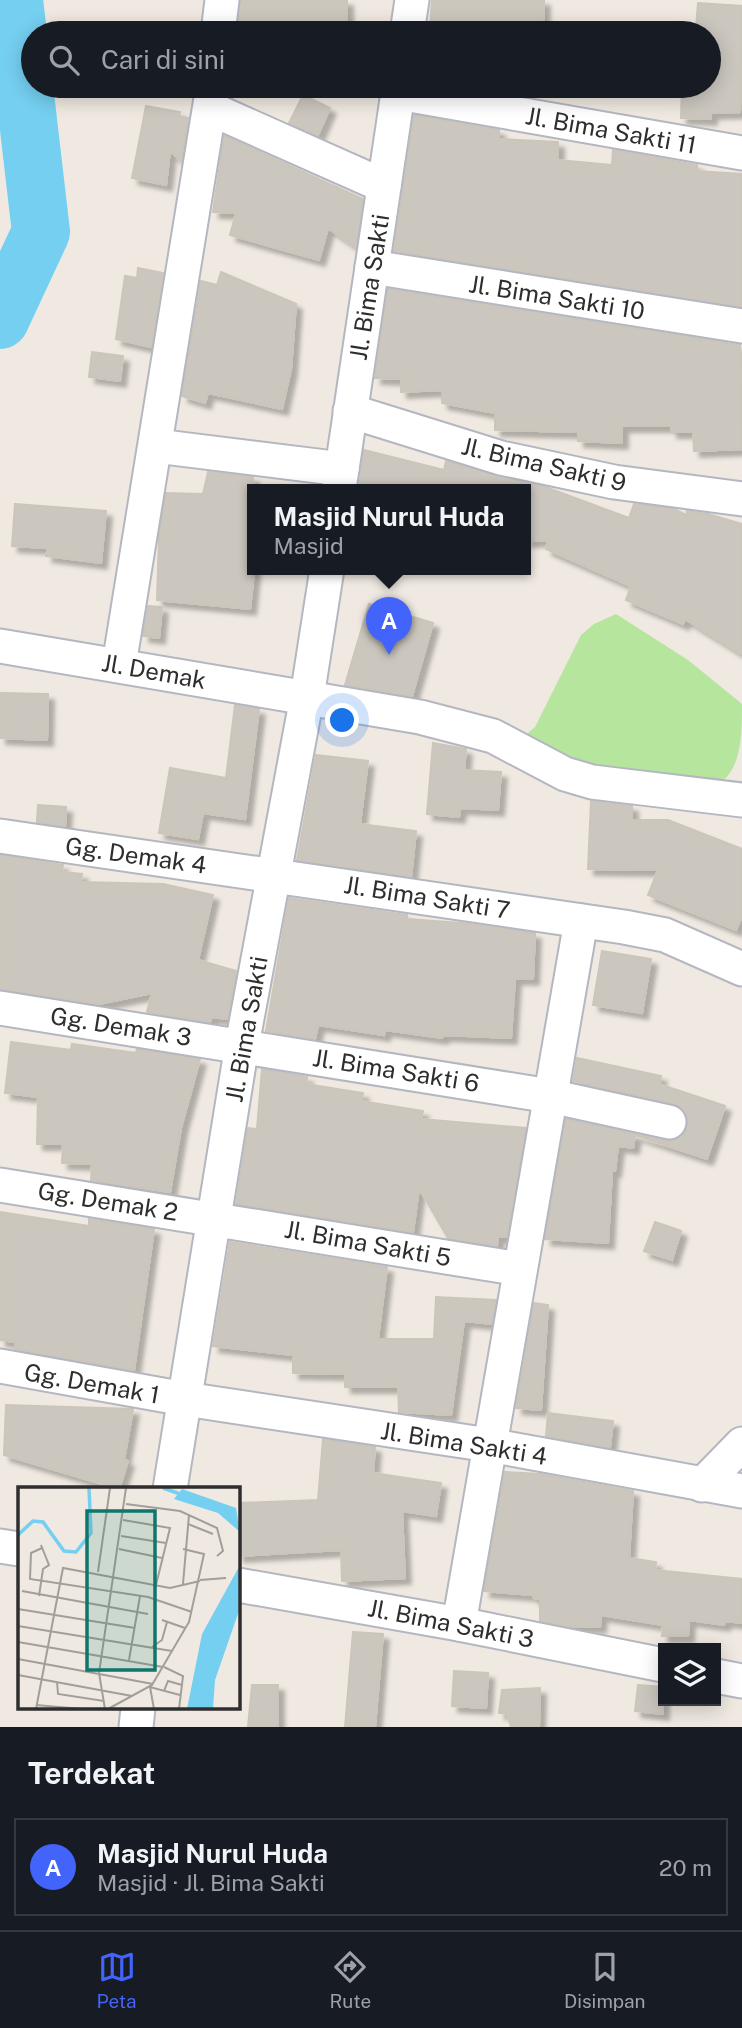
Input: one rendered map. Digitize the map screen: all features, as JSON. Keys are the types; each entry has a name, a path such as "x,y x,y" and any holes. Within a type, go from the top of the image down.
{"street":[{"path":"219,21 222,0"},
{"path":"409,21 412,0"},
{"path":"119,665 212,98"},
{"path":"214,98 384,186"},
{"name":"Jl. Bima Sakti","path":"340,479 397,98"},
{"name":"Jl. Bima Sakti 11","path":"446,98 742,153"},
{"name":"Jl. Bima Sakti 10","path":"372,267 742,327"},
{"name":"Jl. Bima Sakti 9","path":"350,411 501,458 614,482 742,499"},
{"path":"156,446 340,479"},
{"name":"Jl. Bima Sakti","path":"170,1487 242,1045 307,697 326,575"},
{"name":"Jl. Demak","path":"0,646 433,720 493,736 565,774 592,782 742,800"},
{"name":"Gg. Demak 4","path":"0,836 273,874"},
{"name":"Jl. Bima Sakti 7","path":"273,874 665,935 742,969"},
{"path":"459,1624 581,920"},
{"name":"Gg. Demak 3","path":"0,1008 242,1045"},
{"name":"Jl. Bima Sakti 6","path":"242,1045 550,1096 669,1122"},
{"name":"Gg. Demak 2","path":"0,1185 215,1217"},
{"name":"Jl. Bima Sakti 5","path":"215,1217 520,1269"},
{"name":"Gg. Demak 1","path":"0,1366 185,1399"},
{"name":"Jl. Bima Sakti 4","path":"185,1399 489,1445 742,1491"},
{"path":"702,1485 742,1444"},
{"path":"0,1546 18,1549"},
{"name":"Jl. Bima Sakti 3","path":"240,1585 459,1624 658,1664"},
{"path":"721,1676 742,1681"}],"green space":[{"path":"616,614 688,660 742,704 741,741 735,763 723,780 714,787 586,770 522,738 535,727 581,635 594,624"}],"building":[{"path":"241,0 347,0 347,21 238,21"},
{"path":"432,0 544,0 543,21 431,21"},
{"path":"698,3 742,6 740,112 711,113 711,119 681,118 682,98 721,98 721,21 697,21"},
{"path":"302,98 309,98 330,108 318,135 289,123"},
{"path":"146,106 180,112 179,116 188,118 181,161 170,151 166,185 132,178"},
{"path":"414,115 499,130 499,139 558,142 558,160 612,165 613,150 697,165 697,171 742,174 742,307 394,251"},
{"path":"224,136 363,199 356,247 328,228 319,260 230,235 236,213 213,212"},
{"path":"138,268 163,273 151,347 116,339 125,276 137,278"},
{"path":"221,272 296,304 291,369 282,409 208,393 205,403 182,396 201,281 217,285"},
{"path":"388,289 740,345 742,449 694,451 693,432 671,432 671,426 622,426 622,443 578,441 578,432 495,430 495,413 442,403 442,390 401,392 401,379 375,378"},
{"path":"92,352 123,356 120,381 89,377"},
{"path":"364,450 444,470 446,461 548,488 629,518 634,504 674,509 686,515 687,511 708,514 742,524 742,654 685,619 683,624 626,600 631,586 546,549 548,540 531,541 531,484 360,484"},
{"path":"208,472 253,477 253,484 247,484 247,575 254,575 250,609 157,600 159,537 166,493 203,494"},
{"path":"15,504 106,511 101,563 46,556 48,548 12,546"},
{"path":"369,604 433,623 412,696 345,685"},
{"path":"148,606 162,607 159,638 143,636"},
{"path":"0,693 48,694 47,740 0,738"},
{"path":"235,705 259,709 245,819 203,813 198,839 159,833 170,768 226,778"},
{"path":"433,743 466,749 464,770 501,772 498,810 460,808 459,817 427,814"},
{"path":"316,755 368,761 360,824 416,831 411,877 297,860"},
{"path":"591,801 632,806 632,820 668,820 742,849 742,916 736,930 648,895 658,870 588,869"},
{"path":"38,805 66,807 65,826 37,822"},
{"path":"0,855 63,865 62,872 82,874 81,882 163,884 213,895 198,960 236,971 227,1019 211,1017 210,1022 147,1012 152,993 99,1004 0,989"},
{"path":"289,898 407,915 407,919 535,933 533,979 515,978 511,1038 443,1035 442,1038 385,1030 384,1035 318,1025 315,1039 266,1031"},
{"path":"602,951 651,959 642,1013 593,1005"},
{"path":"11,1042 71,1050 72,1044 136,1053 137,1049 200,1059 181,1128 170,1192 91,1180 92,1164 62,1163 63,1144 37,1144 38,1097 5,1093"},
{"path":"577,1058 661,1076 659,1084 725,1106 707,1159 635,1135 633,1148 618,1146 615,1171 612,1171 608,1243 545,1239 566,1119 666,1141 675,1140 684,1134 687,1117 682,1108 673,1103 573,1081"},
{"path":"262,1069 307,1077 306,1084 363,1093 361,1101 423,1111 421,1119 526,1128 507,1237 498,1236 497,1246 448,1238 419,1188 413,1232 236,1204 248,1128 257,1129"},
{"path":"0,1212 89,1226 89,1219 154,1229 134,1370 15,1349 16,1342 0,1340"},
{"path":"655,1222 681,1231 672,1260 644,1251"},
{"path":"230,1242 387,1267 378,1339 434,1339 436,1297 496,1300 492,1324 464,1321 451,1415 399,1412 398,1387 345,1387 345,1374 293,1373 293,1355 213,1346"},
{"path":"534,1303 548,1305 541,1410 516,1408"},
{"path":"6,1405 133,1409 124,1460 128,1461 120,1487 4,1455"},
{"path":"548,1413 613,1421 610,1447 546,1436"},
{"path":"323,1439 375,1447 373,1473 441,1483 436,1516 402,1511 405,1578 342,1581 341,1550 240,1556 240,1503 318,1500"},
{"path":"505,1472 540,1474 633,1491 629,1558 656,1562 655,1570 742,1579 742,1623 725,1621 724,1625 689,1620 688,1636 662,1636 663,1625 601,1615 600,1627 567,1626 540,1621 540,1599 533,1598 533,1595 484,1591"},
{"path":"353,1632 383,1634 375,1727 345,1727"},
{"path":"454,1671 488,1673 486,1708 452,1706"},
{"path":"252,1685 278,1685 278,1727 248,1727"},
{"path":"638,1685 658,1687 658,1706 663,1706 663,1714 635,1711"},
{"path":"540,1688 539,1727 511,1727 507,1714 499,1713 502,1690"}],"waterway":[{"path":"14,0 21,60"},
{"path":"0,320 41,232 25,98"}],"place":[{"name":"Masjid Nurul Huda","path":"389,655"}]}
